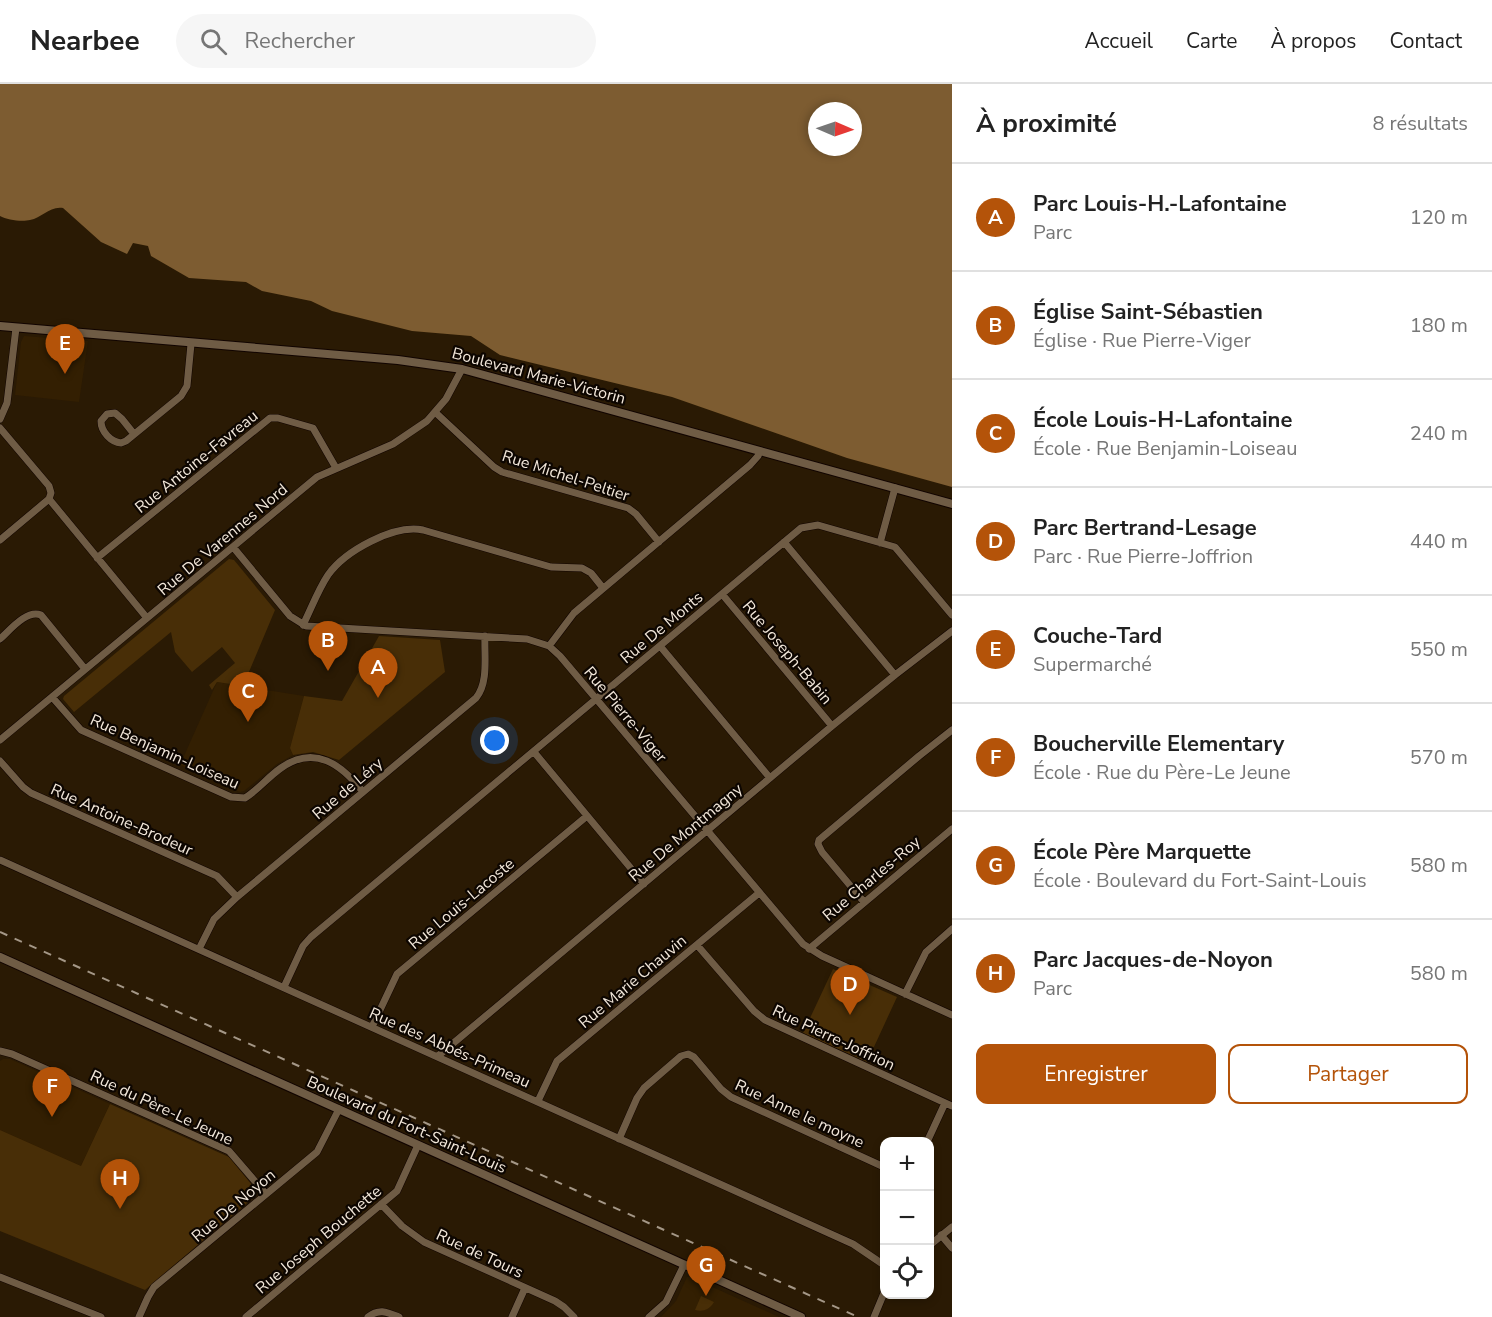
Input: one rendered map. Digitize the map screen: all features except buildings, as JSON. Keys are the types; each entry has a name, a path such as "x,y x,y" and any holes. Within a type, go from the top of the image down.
{"street":[{"name":"Boulevard Marie-Victorin","path":"0,326 398,360 462,369 952,504"},
{"path":"0,419 7,403 16,328"},
{"path":"134,434 115,413 107,414 101,421 102,429 113,441 121,443 134,434 185,391 191,344"},
{"name":"Rue De Varennes Nord","path":"0,740 317,477 400,440 436,413 462,369"},
{"name":"Rue Michel-Peltier","path":"436,413 498,469 628,508 636,514 659,542"},
{"name":"Rue Antoine-Favreau","path":"98,558 270,418 278,418 313,428 336,468"},
{"path":"0,428 49,486 51,494 49,499 0,540"},
{"path":"233,548 290,616 303,625 527,639 549,646 570,617 750,465 760,451"},
{"path":"880,543 895,488"},
{"path":"49,499 147,618"},
{"name":"Rue De Monts","path":"284,987 303,946 311,937 801,528 813,525 898,550 952,615"},
{"path":"303,625 323,584 338,564 361,547 406,529 423,530 551,567 582,568 591,573 603,588"},
{"path":"784,542 895,675"},
{"name":"Rue Joseph-Babin","path":"722,594 832,726"},
{"path":"0,639 29,614 37,613 85,669"},
{"name":"Rue De Montmagny","path":"438,1056 832,726 952,632"},
{"name":"Rue de Léry","path":"199,949 214,919 237,897 479,694 484,681 484,636"},
{"name":"Rue Pierre-Viger","path":"549,646 560,656 798,940 809,949 952,1015"},
{"path":"660,646 770,778"},
{"name":"Rue Benjamin-Loiseau","path":"52,697 81,730 231,797 244,798 287,764 310,758 337,764 348,773 363,792"},
{"path":"864,902 822,852 818,844 819,840 952,730"},
{"path":"534,752 644,884"},
{"name":"Rue Antoine-Brodeur","path":"0,761 27,791 217,876 237,897"},
{"name":"Rue Louis-Lacoste","path":"372,1027 397,974 586,816"},
{"name":"Rue Charles-Roy","path":"809,949 952,829"},
{"name":"Rue des Abbés-Primeau","path":"0,860 853,1244 880,1262"},
{"name":"Rue Marie Chauvin","path":"538,1101 557,1061 759,893"},
{"path":"905,994 926,952 952,929"},
{"name":"Rue Pierre-Joffrion","path":"697,945 754,1011 765,1020 949,1104"},
{"name":"Boulevard du Fort-Saint-Louis","path":"0,957 801,1317"},
{"name":"Rue du Père-Le Jeune","path":"0,1050 229,1151 266,1194"},
{"name":"Rue Anne le moyne","path":"619,1138 644,1088 681,1056 688,1054 694,1057 721,1089 731,1097 880,1165"},
{"path":"930,1137 949,1104"},
{"name":"Rue De Noyon","path":"140,1317 154,1287 317,1152 339,1109"},
{"name":"Rue Joseph Bouchette","path":"246,1317 400,1186 418,1145"},
{"name":"Rue de Tours","path":"381,1204 409,1232 424,1242 559,1304 574,1317"},
{"path":"934,1241 952,1227"},
{"path":"941,1235 952,1248"},
{"path":"649,1317 666,1302 684,1265"},
{"path":"0,1277 101,1317"},
{"path":"512,1317 525,1288"},
{"path":"874,1317 882,1299"},
{"path":"368,1317 374,1312 383,1311 399,1317"}],"shaded area":[{"path":"0,84 952,84 952,487 847,458 672,397 500,355 471,336 412,331 332,311 311,301 262,291 246,282 189,278 151,256 148,246 133,243 127,254 101,242 63,208 54,209 27,221 10,220 0,216"},
{"path":"24,336 88,341 79,402 15,395 21,342"},
{"path":"229,559 234,560 275,610 243,686 217,682 212,690 209,685 235,663 222,647 192,672 175,652 171,632 74,712 63,699 64,696"},
{"path":"379,636 440,640 445,672 339,760 313,752 293,755 290,748 304,696 342,701"},
{"path":"217,682 304,696 290,748 293,755 240,792 180,765"},
{"path":"833,969 897,997 867,1062 803,1033"},
{"path":"10,1059 110,1104 81,1166 0,1130 0,1061"},
{"path":"110,1104 229,1157 256,1190 254,1197 145,1290 0,1231 0,1130 81,1166"},
{"path":"687,1277 779,1317 661,1317 676,1301"},
{"path":"701,1296 714,1302 706,1310 695,1310"}],"railway":[{"path":"0,932 858,1317"}],"place":[{"name":"Couche-Tard","path":"65,374"},
{"name":"Église Saint-Sébastien","path":"328,671"},
{"name":"Parc Louis-H.-Lafontaine","path":"378,698"},
{"name":"École Louis-H-Lafontaine","path":"248,722"},
{"name":"Parc Bertrand-Lesage","path":"850,1015"},
{"name":"Boucherville Elementary","path":"52,1117"},
{"name":"Parc Jacques-de-Noyon","path":"120,1209"},
{"name":"École Père Marquette","path":"706,1296"}]}
